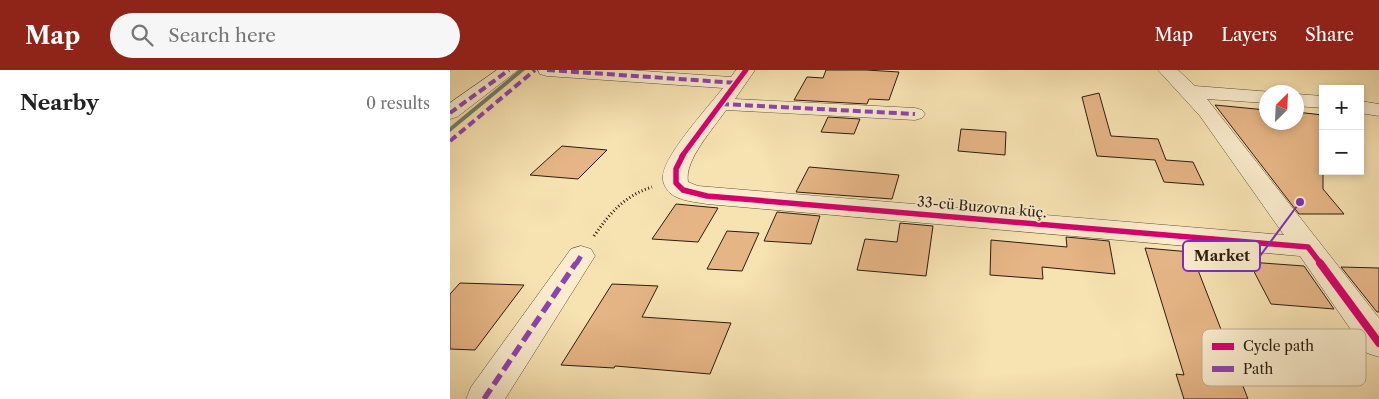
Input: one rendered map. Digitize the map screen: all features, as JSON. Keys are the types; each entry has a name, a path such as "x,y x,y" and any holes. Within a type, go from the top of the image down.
{"street":[{"path":"450,113 509,70"},
{"path":"547,70 742,77"},
{"path":"1168,70 1190,92 1379,343"},
{"path":"674,181 674,171 680,159 742,77"},
{"path":"1190,92 1259,97"},
{"path":"1304,101 1319,102"},
{"path":"722,104 915,114"},
{"path":"1364,108 1379,110"},
{"name":"33-cü Buzovna küç.","path":"674,181 678,188 689,193 707,196 1308,247"},
{"path":"484,399 581,256"}],"path":[{"path":"581,256 608,216 623,198 639,191 674,181"}],"building":[{"path":"826,70 899,72 889,100 869,99 867,104 794,100 807,77 823,78"},
{"path":"1099,93 1111,136 1158,139 1166,160 1193,162 1204,185 1164,182 1155,160 1097,156 1082,97"},
{"path":"1215,105 1259,109 1259,130 1304,130 1304,113 1319,115 1319,175 1323,175 1323,189 1344,214 1299,214"},
{"path":"828,117 860,119 854,134 821,132"},
{"path":"961,129 1006,132 1005,155 958,151"},
{"path":"562,146 607,150 578,179 530,175"},
{"path":"809,167 899,175 892,199 796,192"},
{"path":"676,204 718,208 698,242 652,239"},
{"path":"777,212 820,216 811,244 764,241"},
{"path":"900,223 933,226 926,276 857,270 865,239 897,242"},
{"path":"727,231 759,233 742,271 707,269"},
{"path":"1066,237 1109,241 1115,274 1042,267 1043,279 990,275 991,240 1067,247"},
{"path":"1145,248 1191,252 1221,329 1202,329 1202,386 1243,386 1248,399 1184,399 1176,374 1184,375"},
{"path":"1249,262 1304,266 1334,309 1271,304"},
{"path":"1341,267 1379,268 1379,312 1377,312"},
{"path":"460,283 524,285 475,350 450,349 450,294"},
{"path":"612,284 658,286 642,317 731,323 710,374 615,366 614,368 561,365"}],"waterway":[{"path":"450,130 522,70"}],"marked path":[{"path":"450,113 509,70"},
{"path":"450,141 535,70"},
{"path":"547,70 738,83"},
{"path":"721,104 915,114"},
{"path":"484,399 581,256"}],"cycle path":[{"path":"746,70 680,159 675,177 678,187 683,190 707,196 1308,247 1379,343"}],"place":[{"name":"Market","path":"1300,202"}]}
